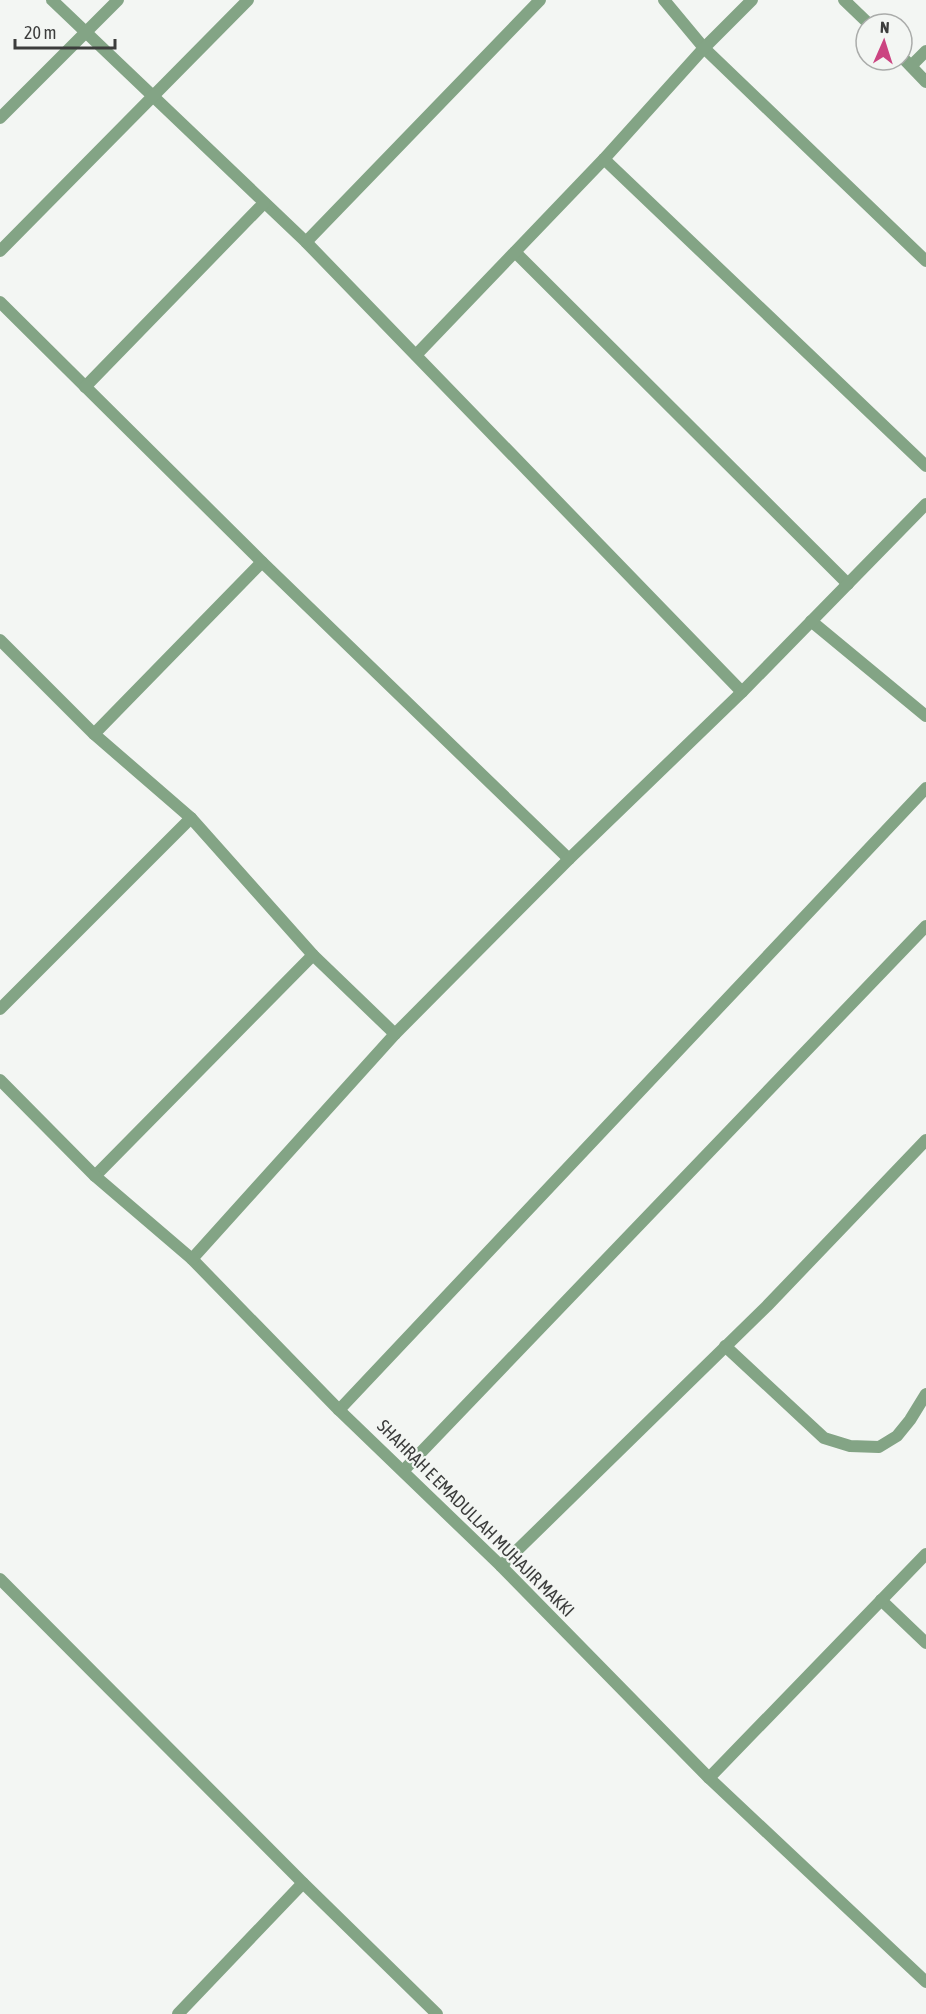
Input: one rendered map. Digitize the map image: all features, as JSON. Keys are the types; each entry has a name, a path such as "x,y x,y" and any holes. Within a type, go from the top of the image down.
{"street":[{"path":"52,0 85,34 306,242 742,692"},
{"path":"0,118 118,0"},
{"path":"0,251 248,0"},
{"path":"306,242 540,0"},
{"path":"664,0 704,48 926,261"},
{"path":"416,355 604,159 704,48 752,0"},
{"path":"844,0 856,12"},
{"path":"914,63 926,51"},
{"path":"914,69 926,82"},
{"path":"604,159 926,466"},
{"path":"85,387 264,203"},
{"path":"515,252 848,584"},
{"path":"0,302 262,562 569,859"},
{"path":"192,1259 395,1034 569,859 742,692 925,506"},
{"path":"94,734 262,562"},
{"path":"812,621 926,716"},
{"path":"0,640 94,734 191,818 313,955 395,1034"},
{"path":"339,1410 926,788"},
{"path":"0,1009 191,818"},
{"path":"404,1470 926,926"},
{"path":"95,1176 313,955"},
{"name":"SHAHRAH E EMADULLAH MUHAJIR MAKKI","path":"0,1080 95,1176 192,1259 339,1410 404,1470 501,1566 709,1778 926,1982"},
{"path":"501,1566 767,1306 926,1140"},
{"path":"725,1346 824,1438 850,1446 879,1447 897,1436 926,1394"},
{"path":"709,1778 926,1554"},
{"path":"0,1579 437,2014"},
{"path":"881,1599 926,1643"},
{"path":"178,2014 303,1883"}]}
